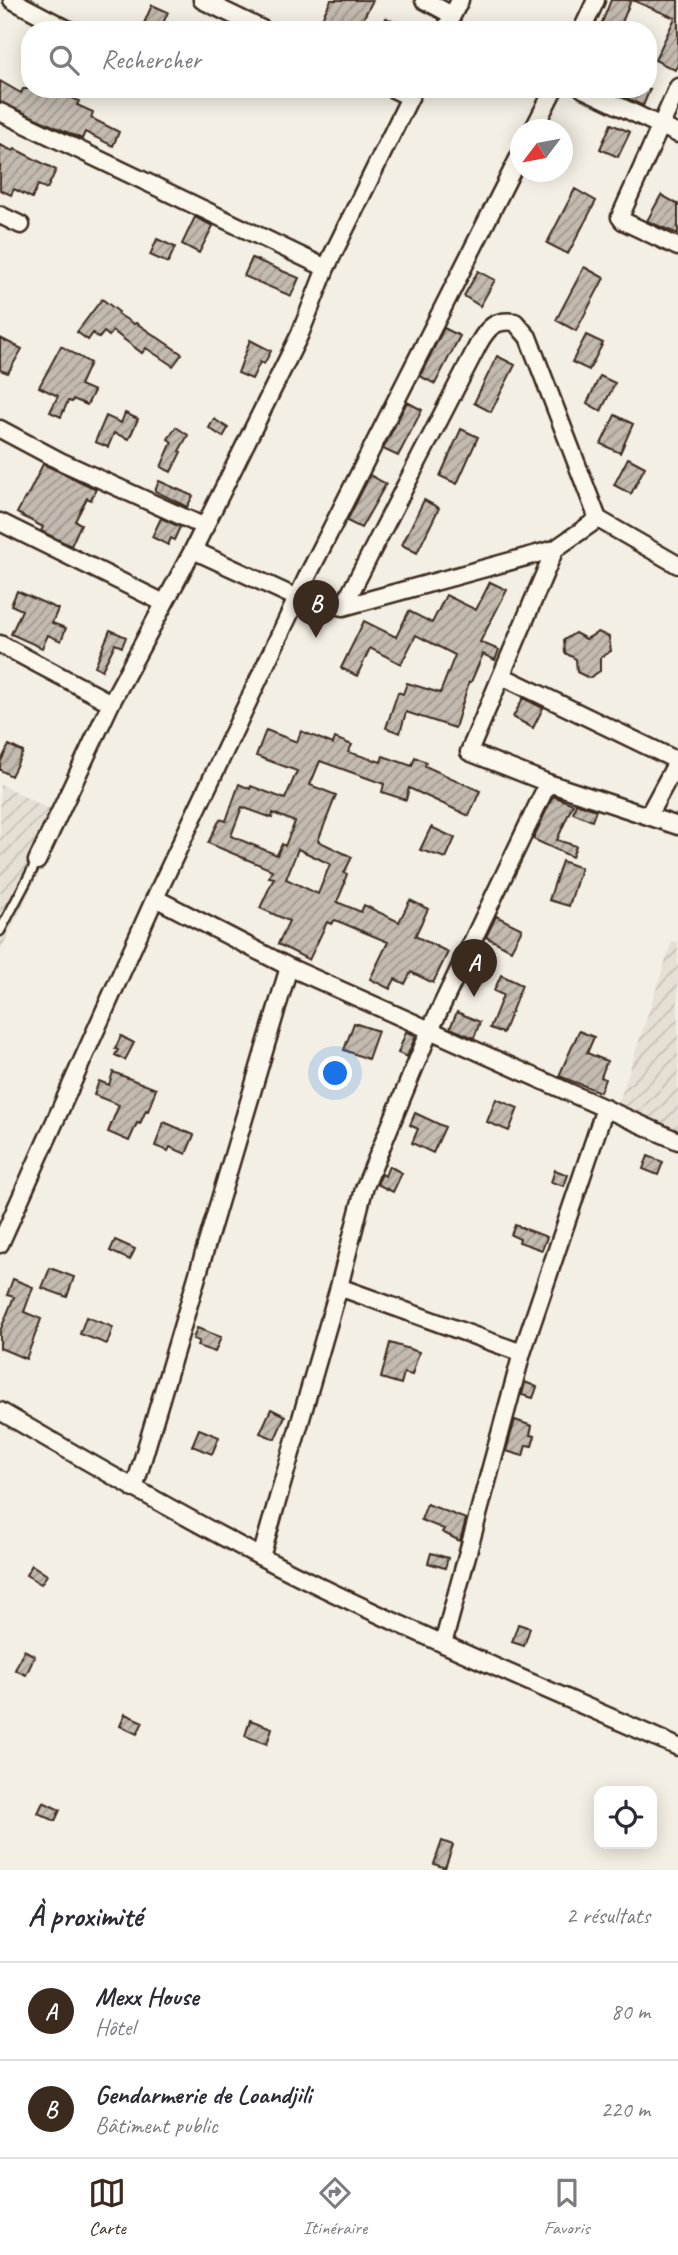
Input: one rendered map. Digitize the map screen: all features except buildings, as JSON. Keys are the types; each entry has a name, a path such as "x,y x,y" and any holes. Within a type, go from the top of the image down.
{"street":[{"path":"12,0 52,21"},
{"path":"202,0 245,21"},
{"path":"424,0 447,21"},
{"path":"449,21 460,0"},
{"path":"586,21 596,0"},
{"path":"678,87 620,217 678,247"},
{"path":"37,861 111,703 205,527 300,334 326,268 410,98"},
{"path":"539,119 549,98"},
{"path":"602,98 678,134"},
{"path":"0,112 326,268"},
{"path":"0,1244 155,898 297,598 510,175"},
{"path":"0,215 21,225"},
{"path":"343,607 478,343 486,330 496,323 506,321 515,322 528,337 598,519 678,565"},
{"path":"0,429 61,461 205,527"},
{"path":"193,550 297,598 343,607 555,548 598,519"},
{"path":"0,522 164,603"},
{"path":"555,548 469,752 548,783 678,826"},
{"path":"0,644 111,703"},
{"path":"502,676 678,760 648,816"},
{"path":"261,1557 339,1287 364,1189 430,1030 548,783"},
{"path":"155,898 289,967 678,1141"},
{"path":"134,1489 289,967"},
{"path":"443,1644 522,1353 605,1108"},
{"path":"339,1287 522,1353"},
{"path":"0,1411 134,1489 261,1557 443,1644 678,1747"}],"lane":[{"path":"0,931 37,861"}],"shaded area":[{"path":"0,784 66,818 0,951"},
{"path":"672,941 678,943 678,1131 618,1105"}],"place":[{"name":"Gendarmerie de Loandjili","path":"316,638"},
{"name":"Mexx House","path":"474,997"}]}
